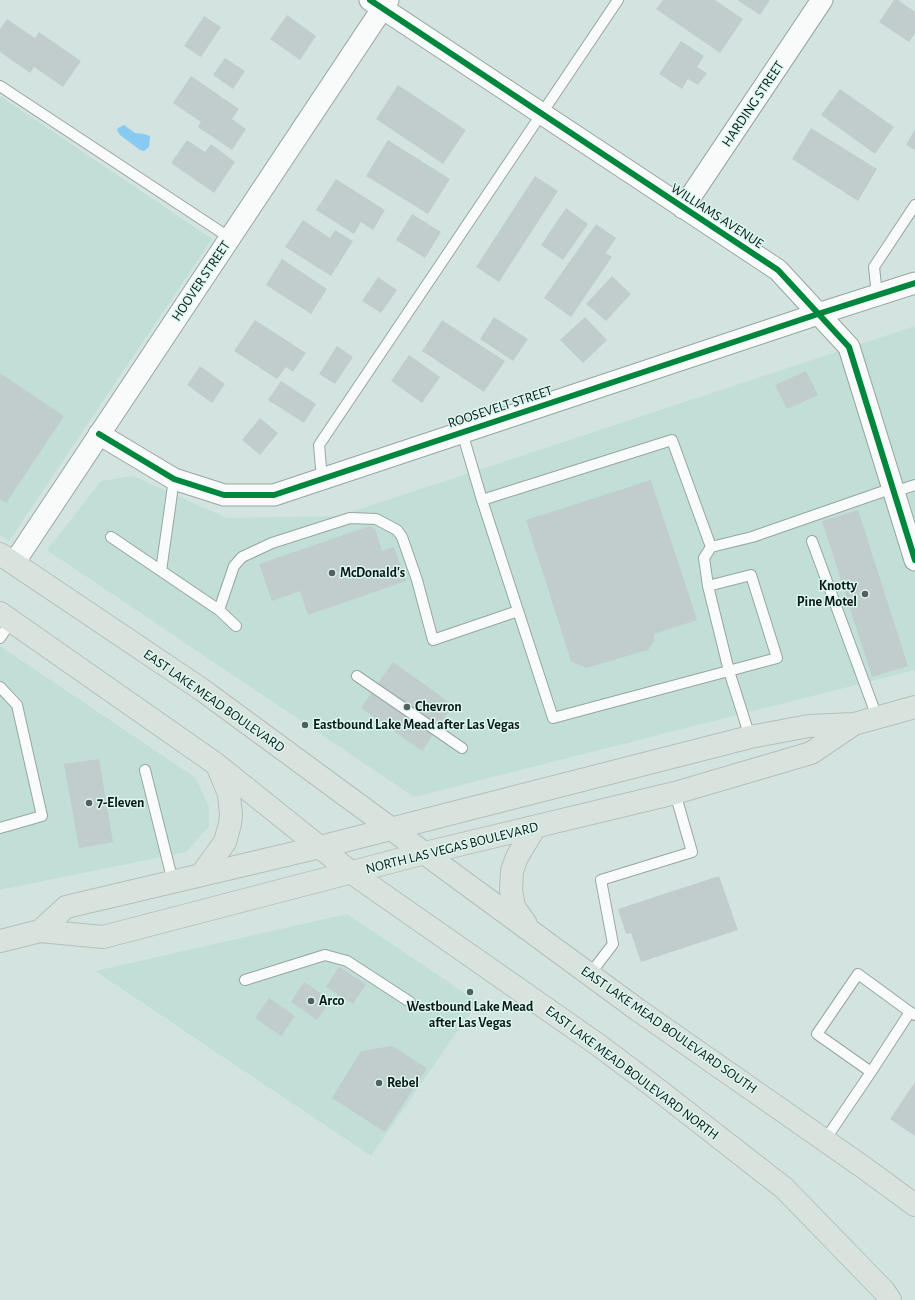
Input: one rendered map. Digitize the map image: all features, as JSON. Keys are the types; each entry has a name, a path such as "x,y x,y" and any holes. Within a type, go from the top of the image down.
{"main road":[{"name":"EAST LAKE MEAD BOULEVARD","path":"5,563 200,689 425,853"},
{"path":"4,624 216,764 352,873"},
{"name":"NORTH LAS VEGAS BOULEVARD","path":"40,931 66,907 320,847 750,737 810,726 854,724 915,707"},
{"name":"NORTH LAS VEGAS BOULEVARD","path":"0,941 40,931 103,936 425,853 675,793 811,753 854,724"},
{"path":"202,875 225,842 230,824 231,815 229,794 216,764"},
{"path":"532,931 514,907 511,890 512,871 517,857 535,827"},
{"name":"EAST LAKE MEAD BOULEVARD SOUTH","path":"425,853 638,1010 825,1140 915,1205"},
{"name":"EAST LAKE MEAD BOULEVARD NORTH","path":"352,873 597,1044 663,1093 778,1184 834,1239 884,1291 890,1300"}],"street":[{"name":"HARDING STREET","path":"683,208 822,0"},
{"name":"WILLIAMS AVENUE","path":"380,3 542,114 778,270 849,347 915,560"},
{"name":"HOOVER STREET","path":"5,563 99,434 230,238 380,3"},
{"name":"ROOSEVELT STREET","path":"99,434 174,479 224,495 274,495 915,283"}],"lane":[{"path":"322,479 319,444 618,0"},
{"path":"0,86 230,238"},
{"path":"877,295 874,267 915,205"},
{"path":"462,432 482,500 553,718 777,658 751,575 708,586"},
{"path":"482,500 672,440 711,547"},
{"path":"161,571 174,479"},
{"path":"750,737 729,671 708,586 704,558 711,547 752,537 893,490 915,485"},
{"path":"218,610 234,566 242,557 272,543 350,518 376,519 396,530 402,538 417,580 433,640 518,611"},
{"path":"111,538 218,610 236,626"},
{"path":"812,541 878,717"},
{"path":"357,676 462,748"},
{"path":"0,687 17,705 42,816 0,828"},
{"path":"145,770 173,882"},
{"path":"590,974 613,944 601,880 692,852 675,793"},
{"path":"245,980 325,955 347,961 410,1002"},
{"path":"825,1140 912,1013 858,974 816,1034 871,1072"}],"shaded area":[{"path":"0,96 212,239 9,541 0,535"},
{"path":"915,326 915,670 414,797 47,550 101,481 133,476 227,518 339,516"},
{"path":"0,646 196,778 209,807 209,827 186,852 0,890"},
{"path":"347,914 478,1002 371,1156 95,971"}],"water":[{"path":"124,125 135,133 150,136 149,147 144,151 140,150 120,135 117,130"}],"building":[{"path":"663,0 715,0 743,19 720,53 656,9"},
{"path":"737,0 770,0 760,15"},
{"path":"894,0 898,0 915,12 915,33 909,42 879,22"},
{"path":"287,15 316,36 300,60 270,39"},
{"path":"204,16 221,27 201,57 184,46"},
{"path":"7,19 35,38 39,32 81,61 63,87 34,67 30,73 0,52 0,29"},
{"path":"681,41 704,56 697,67 707,73 698,85 688,79 682,89 659,74"},
{"path":"225,58 245,71 233,89 213,75"},
{"path":"191,76 239,109 232,119 246,129 232,150 198,127 201,122 173,103"},
{"path":"398,85 466,130 443,164 376,119"},
{"path":"840,89 894,127 875,154 821,115"},
{"path":"811,128 877,169 858,201 792,159"},
{"path":"915,129 915,150 906,145"},
{"path":"187,140 205,152 211,144 235,162 214,193 171,163"},
{"path":"388,140 450,179 428,214 366,176"},
{"path":"535,176 558,191 499,282 476,267"},
{"path":"336,179 385,210 373,230 361,222 354,234 316,210"},
{"path":"566,208 588,224 563,260 541,245"},
{"path":"412,214 441,232 425,258 396,240"},
{"path":"303,220 330,238 335,230 353,241 331,276 285,247"},
{"path":"596,224 616,238 606,253 612,257 571,317 544,298"},
{"path":"282,259 327,289 311,314 266,285"},
{"path":"612,276 631,294 606,321 586,304"},
{"path":"378,277 397,290 381,313 362,301"},
{"path":"494,317 528,339 513,361 480,339"},
{"path":"585,317 607,340 583,363 560,340"},
{"path":"255,320 306,353 293,372 286,367 277,379 234,351"},
{"path":"442,320 505,361 484,392 422,351"},
{"path":"337,346 353,357 335,384 319,374"},
{"path":"409,355 440,377 422,403 391,381"},
{"path":"200,366 225,384 212,403 187,385"},
{"path":"806,371 818,395 787,409 775,385"},
{"path":"0,373 64,416 6,503 0,499"},
{"path":"281,381 316,404 304,423 268,400"},
{"path":"260,418 278,433 260,455 242,440"},
{"path":"651,480 697,620 654,634 654,641 648,650 586,668 571,661 526,520"},
{"name":"Knotty Pine Motel","path":"858,510 908,666 872,677 822,521"},
{"name":"McDonald's","path":"370,526 375,529 382,551 394,547 406,581 308,615 300,591 272,601 259,564"},
{"path":"393,662 453,705 422,751 361,708"},
{"name":"7-Eleven","path":"99,759 113,842 79,848 64,764"},
{"path":"719,876 738,930 641,962 631,933 626,934 618,909"},
{"path":"339,967 366,984 353,1004 326,987"},
{"path":"304,982 331,1000 317,1020 291,1002"},
{"path":"269,998 295,1016 281,1036 255,1018"},
{"name":"Rebel","path":"392,1046 427,1068 385,1132 332,1098 361,1051"},
{"path":"915,1082 915,1136 890,1119"}],"cycle path":[{"path":"370,0 778,270 849,347 915,560"},
{"path":"99,434 174,479 224,495 274,495 915,283"}],"place":[{"name":"McDonald's","path":"332,573"},
{"name":"Knotty Pine Motel","path":"865,594"},
{"name":"Chevron","path":"407,707"},
{"name":"Eastbound Lake Mead after Las Vegas","path":"305,725"},
{"name":"7-Eleven","path":"89,803"},
{"name":"Westbound Lake Mead after Las Vegas","path":"470,992"},
{"name":"Arco","path":"311,1001"},
{"name":"Rebel","path":"379,1083"}]}
